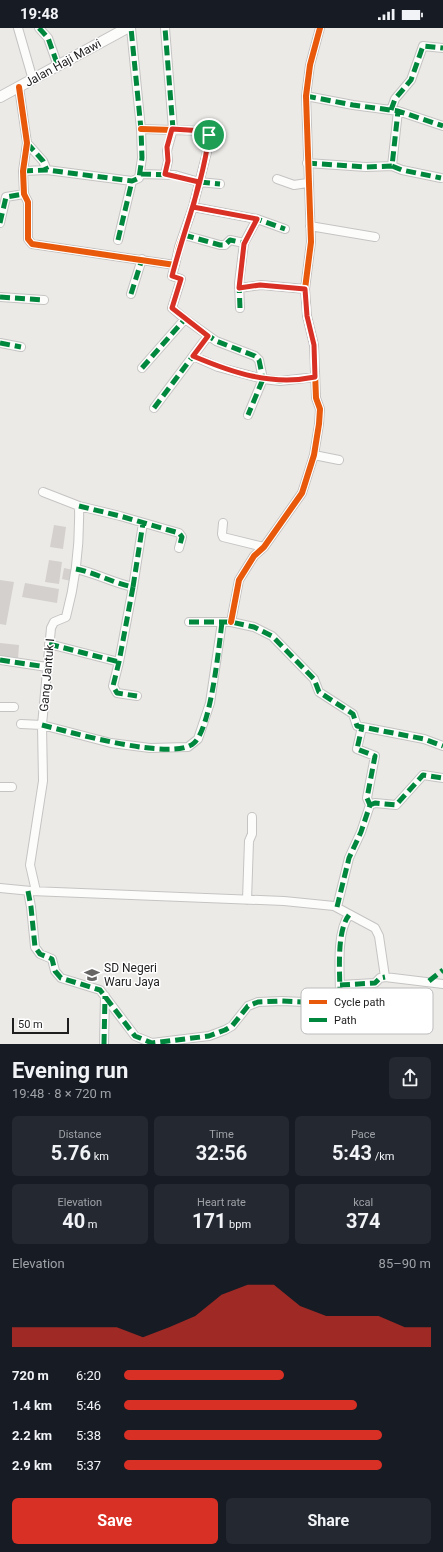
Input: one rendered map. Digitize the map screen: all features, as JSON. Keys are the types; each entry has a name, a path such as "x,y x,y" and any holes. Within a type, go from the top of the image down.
{"street":[{"path":"18,28 33,80"},
{"path":"39,28 48,38 58,66"},
{"name":"Jalan Haji Mawi","path":"0,97 127,28"},
{"path":"23,171 47,170 132,181 139,178 142,158 141,129 131,28"},
{"path":"165,28 172,129 167,147 168,161 165,174"},
{"path":"231,622 239,580 254,556 264,547 298,501 306,485 314,455 320,414 317,403 314,345 307,316 305,289 311,242 311,203 307,183 306,96 310,65 319,37 320,28"},
{"path":"392,166 395,99 410,80 423,46 443,48"},
{"path":"19,87 27,143 23,171 24,194 28,202 28,239 32,244 175,265"},
{"path":"306,96 394,110 443,126"},
{"path":"141,129 172,129 204,131 209,133 207,152 193,207 172,276 181,279 172,307 208,336 255,356 259,360 263,380 248,415"},
{"path":"27,143 43,162 47,170"},
{"path":"307,163 366,167 392,166 402,170 441,178"},
{"path":"140,174 165,174 199,182 220,184"},
{"path":"277,179 294,185 307,183"},
{"path":"118,240 132,181"},
{"path":"0,222 6,197 24,194"},
{"path":"193,207 257,219 285,229"},
{"path":"240,308 239,288 244,244 257,219"},
{"path":"310,226 375,238"},
{"path":"184,235 220,245 225,245 230,240 244,244"},
{"path":"131,294 142,259"},
{"path":"239,288 260,285 305,289"},
{"path":"0,297 44,300"},
{"path":"142,368 185,319"},
{"path":"154,408 208,336"},
{"path":"0,345 21,347"},
{"path":"193,356 218,367 263,380 280,381 315,377"},
{"path":"314,455 339,460"},
{"path":"43,492 79,506 181,534 182,537 179,548"},
{"name":"Gang Jantuk I","path":"79,506 80,542 66,617 52,624 49,644 42,725 43,781 30,865 32,891 31,907 36,950 40,954 52,959 55,971 61,978 66,981 96,988 105,996"},
{"path":"137,696 120,694 114,688 113,682 120,662 143,523"},
{"path":"223,523 223,537 264,547"},
{"path":"76,569 92,572 114,582 133,587"},
{"path":"189,622 231,622 254,627 272,636 312,677 319,692 346,708 352,714 357,726 424,739 443,746"},
{"path":"21,724 42,725 111,743 150,748 182,748 193,744 201,733 210,703 222,622"},
{"path":"49,644 120,662"},
{"path":"0,660 48,667"},
{"path":"0,708 14,707"},
{"path":"337,907 349,858 361,832 370,805 367,798 376,756 358,749 362,727"},
{"path":"370,805 375,803 396,804 423,775 443,778"},
{"path":"0,787 12,787"},
{"path":"246,900 249,841 252,834 252,817"},
{"path":"0,888 32,891 307,902 337,907 349,915 371,924 378,931 385,976"},
{"path":"340,988 340,948 344,921 349,915"},
{"path":"340,985 375,983 385,976 443,984"},
{"path":"105,996 127,1028 135,1036 152,1043 209,1036 225,1030 232,1026 248,1006 258,1002 301,1002"},
{"path":"104,1044 105,996"}],"building":[{"path":"54,525 66,527 63,549 50,547"},
{"path":"49,560 62,562 59,584 45,582"},
{"path":"64,568 73,570 71,581 62,579"},
{"path":"0,580 14,582 6,625 0,624"},
{"path":"25,583 59,589 57,603 22,597"},
{"path":"0,643 19,645 18,659 0,657"}],"marked path":[{"path":"39,28 48,38 58,66"},
{"path":"23,171 47,170 132,181 139,178 142,158 141,129 131,28"},
{"path":"165,28 173,129 167,151 168,161 165,174"},
{"path":"391,110 395,99 411,80 423,46 443,48"},
{"path":"306,96 353,105 398,111 443,126"},
{"path":"307,163 366,167 392,166 398,111"},
{"path":"27,143 43,161 47,170"},
{"path":"392,166 402,170 441,178"},
{"path":"141,174 175,175 199,182 220,184"},
{"path":"118,240 132,181"},
{"path":"0,223 6,197 24,194"},
{"path":"193,207 257,219 285,229"},
{"path":"240,308 239,283 244,243 257,219"},
{"path":"184,235 220,245 225,245 230,240 244,243"},
{"path":"131,294 142,259"},
{"path":"175,265 172,276 181,279 172,308 185,319"},
{"path":"239,288 261,285 305,289"},
{"path":"0,297 44,300"},
{"path":"142,368 185,319 216,341 255,356 259,360 263,379 280,381 315,377"},
{"path":"154,408 208,336"},
{"path":"0,343 21,347"},
{"path":"193,356 218,367 263,379 248,415"},
{"path":"79,506 179,533 182,537 179,548"},
{"path":"76,569 133,587 143,523"},
{"path":"133,587 113,686 117,693 137,696"},
{"path":"189,622 231,622 254,627 272,636 314,679 319,692 353,714 357,726 424,739 443,746"},
{"path":"42,725 97,739 144,748 183,748 194,743 200,734 210,704 222,622"},
{"path":"49,644 119,662"},
{"path":"0,660 47,667"},
{"path":"337,907 349,858 361,832 370,805 367,798 375,756 357,749 362,727"},
{"path":"370,805 375,803 396,805 423,775 443,778"},
{"path":"28,891 35,947 40,954 52,959 55,971 61,978 100,990 135,1036 152,1043 209,1036 225,1030 232,1026 248,1006 258,1002 301,1002"},
{"path":"340,988 340,942 345,922 349,915"},
{"path":"429,981 443,970"},
{"path":"340,985 375,983 380,978 385,977"},
{"path":"104,1044 105,996"}],"cycle path":[{"path":"231,622 239,580 254,556 264,547 302,493 314,455 319,424 320,409 316,398 314,345 307,316 305,289 311,242 306,96 310,65 320,28"},
{"path":"19,87 27,143 23,171 24,194 28,202 28,239 32,244 175,265 179,247 193,207 207,152 209,133 204,131 141,129"}],"place":[{"name":"SD Negeri Waru Jaya","path":"92,975"}],"route":[{"path":"209,135 207,152 193,207 179,247 172,276 181,279 172,308 208,336 193,356 218,367 263,380 303,380 315,377 314,345 307,316 305,289 260,285 239,288 240,267 244,244 257,219 218,213 193,207 199,182 175,175 165,174 168,161 167,147 172,129 204,131 209,133 209,135"}]}
